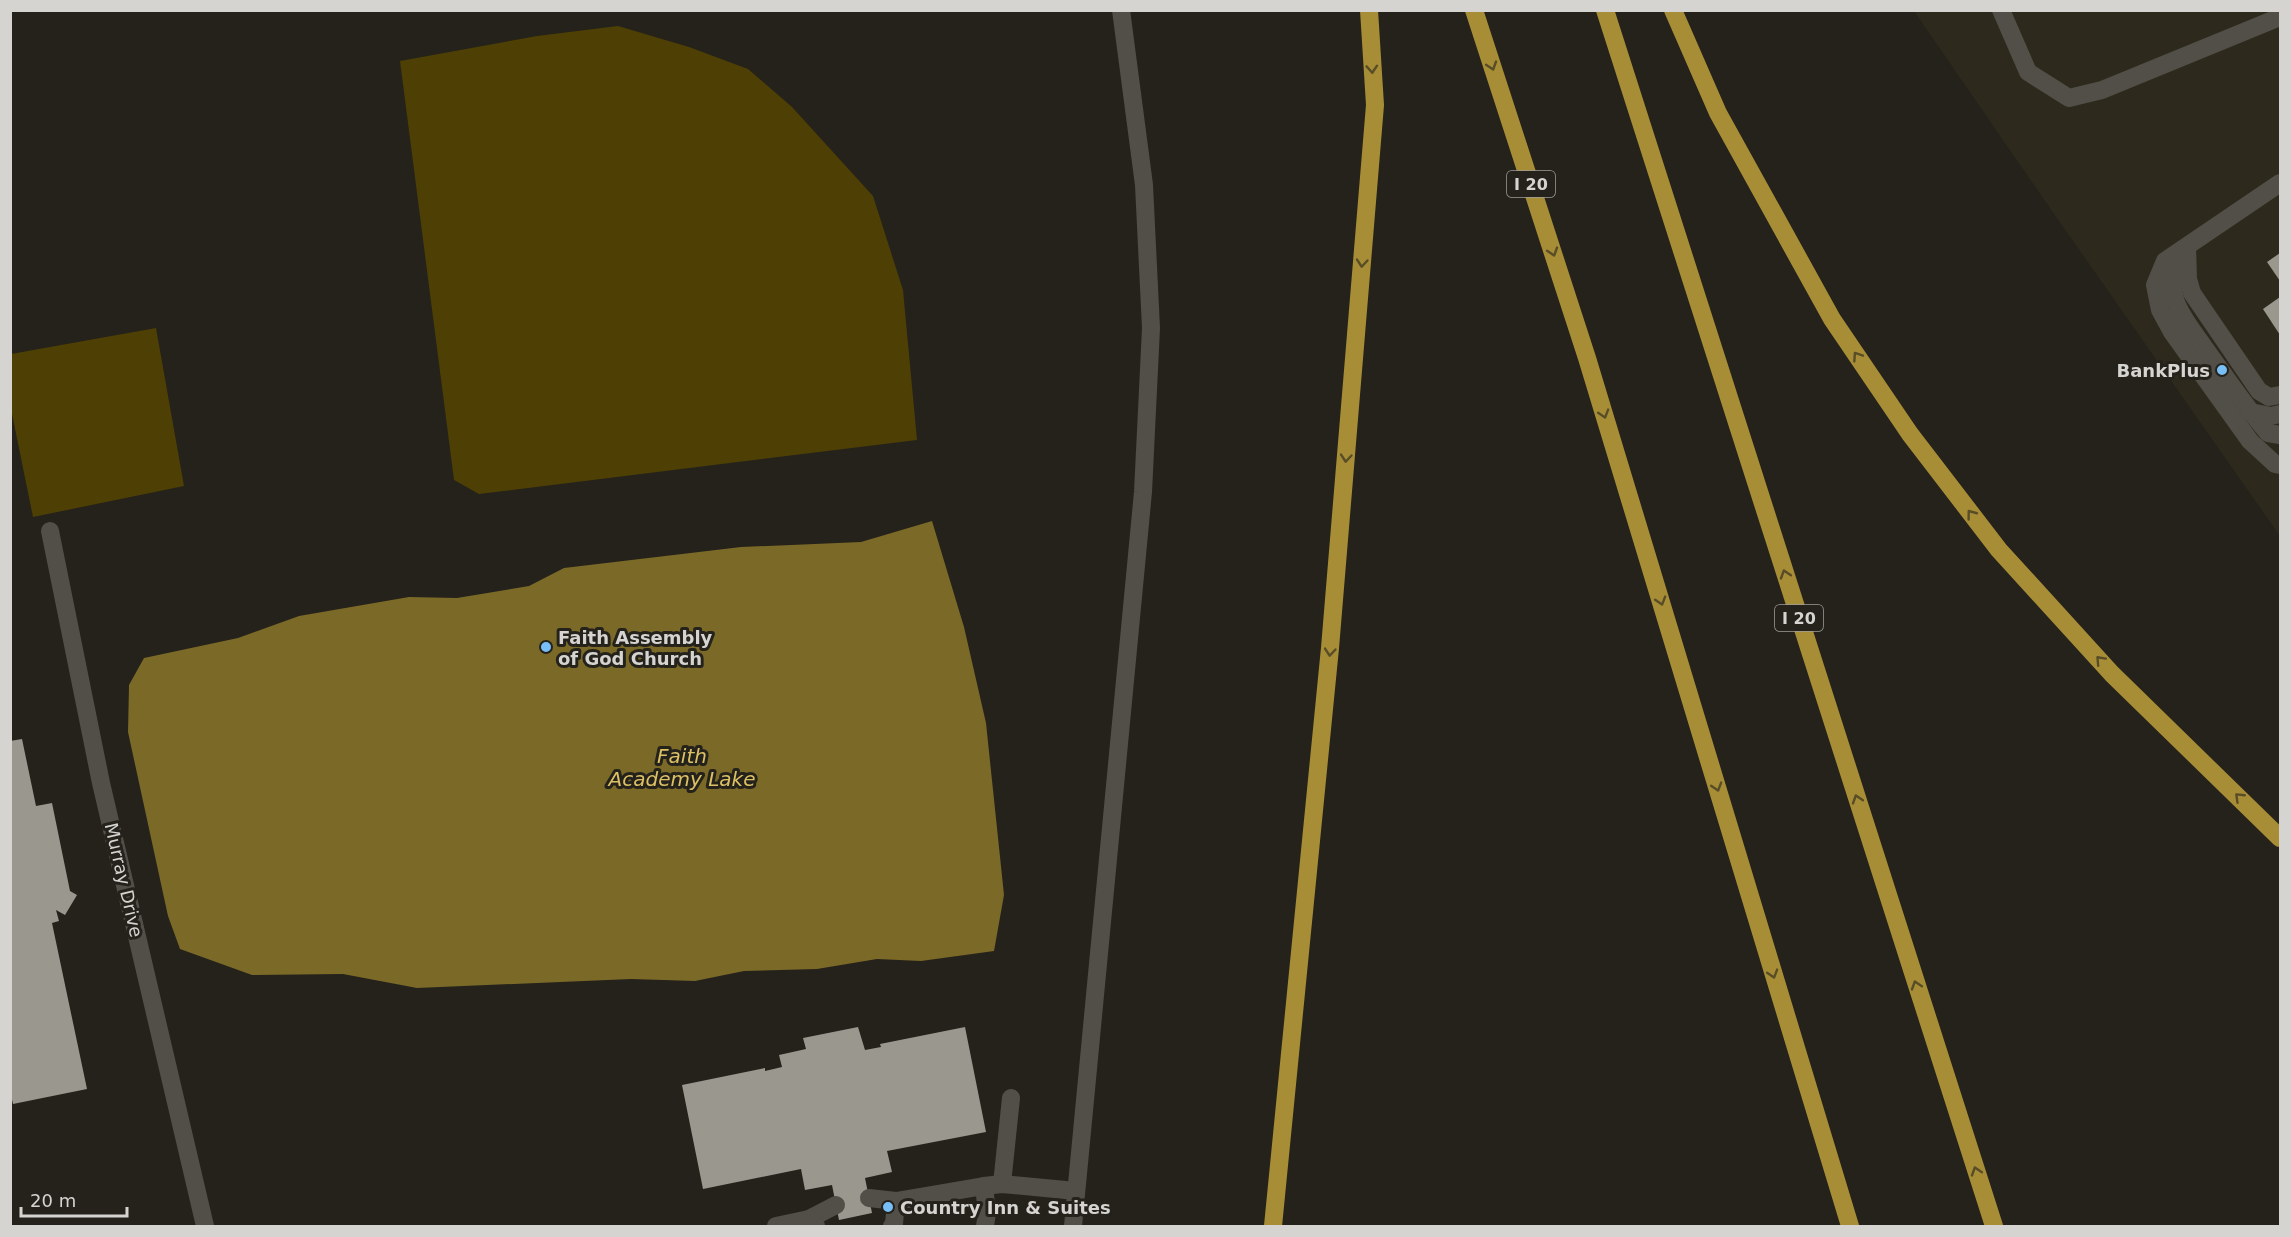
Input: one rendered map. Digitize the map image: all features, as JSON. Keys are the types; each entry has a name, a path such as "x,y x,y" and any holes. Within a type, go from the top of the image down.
{"highway":[{"path":"1273,1227 1329,659 1375,105 1369,10"},
{"name":"I 20","path":"1474,10 1587,358 1850,1227"},
{"name":"I 20","path":"1605,10 1994,1227"},
{"path":"1674,10 1719,113 1832,319 1910,434 1999,550 2112,674 2280,838"}],"street":[{"path":"1073,1227 1143,492 1150,328 1144,185 1120,10"},
{"path":"2008,12 2028,72 2068,98 2102,90 2280,17"},
{"path":"2280,183 2164,261 2155,285 2160,310 2172,332 2250,441 2275,464 2280,465"},
{"path":"2187,246 2188,279 2192,293 2259,391 2269,397 2280,395"},
{"path":"2187,246 2172,267 2175,301 2186,321 2250,412 2268,433 2280,435"},
{"path":"2250,412 2271,416 2280,414"},
{"path":"2250,441 2280,454"},
{"path":"2250,441 2280,460"},
{"name":"Murray Drive","path":"50,531 101,783 205,1227"},
{"path":"985,1227 1011,1098"},
{"path":"869,1198 896,1201 993,1185 1076,1191"},
{"path":"892,1227 896,1201"},
{"path":"776,1227 813,1223 836,1205"}],"shaded area":[{"path":"1914,11 2280,11 2280,536 2052,211"},
{"path":"618,26 689,47 748,69 792,107 873,196 903,290 917,440 479,494 454,480 400,61 537,36"},
{"path":"156,328 184,486 33,517 11,409 11,354"}],"water":[{"name":"Faith Academy Lake","path":"932,521 964,627 986,723 1004,895 994,951 921,961 877,959 817,969 744,971 695,981 631,979 417,988 343,974 252,975 180,949 168,916 128,732 129,685 144,658 238,638 299,616 409,597 457,598 529,586 564,568 741,547 861,542"}],"building":[{"path":"2280,253 2280,281 2267,262"},
{"path":"2280,297 2280,335 2263,309"},
{"path":"22,739 36,806 52,803 70,891 77,895 65,915 56,910 59,921 52,923 87,1089 13,1104 10,1091 10,741"},
{"path":"858,1027 865,1050 881,1047 880,1044 965,1027 986,1132 887,1151 892,1172 865,1178 872,1213 839,1220 832,1185 805,1190 801,1169 703,1189 682,1085 765,1068 765,1071 782,1067 779,1055 806,1049 803,1038"}],"place":[{"name":"BankPlus","path":"2222,370"},
{"name":"Faith Assembly of God Church","path":"546,647"},
{"name":"Country Inn & Suites","path":"888,1207"}]}
